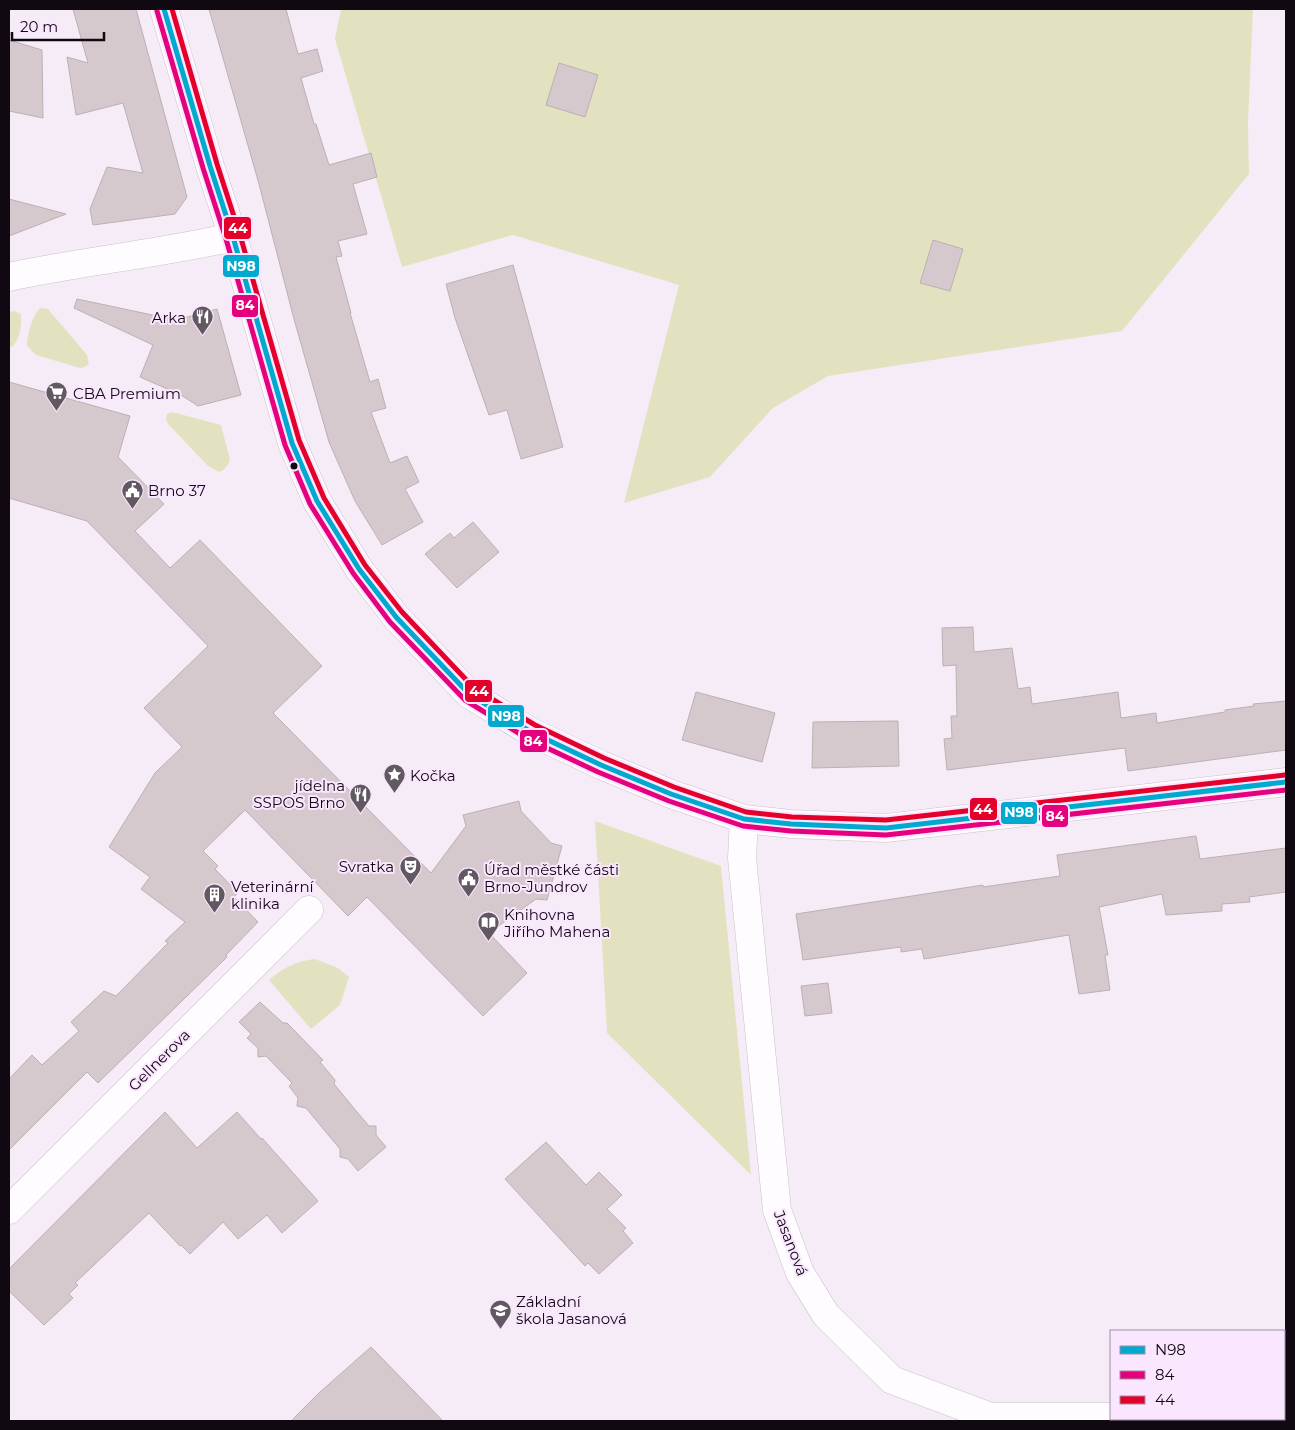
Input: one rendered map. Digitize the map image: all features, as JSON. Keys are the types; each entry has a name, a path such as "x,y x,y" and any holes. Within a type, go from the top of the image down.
{"street":[{"path":"164,9 207,157 233,237 292,443 317,501 359,569 396,618 468,694 531,732 600,765 671,794 744,819 791,824 886,828 1286,782"},
{"path":"9,276 188,247 233,237"},
{"name":"Jasanová","path":"744,819 742,858 777,1210 800,1273 826,1315 892,1380 991,1417 1110,1418"},
{"name":"Gellnerova","path":"9,1210 309,910"}],"green space":[{"path":"341,9 1253,9 1248,123 1249,174 1122,331 828,376 773,408 710,477 624,503 679,285 513,235 402,267 335,39"},
{"path":"40,308 48,309 87,355 89,364 80,368 36,355 27,346 31,326"},
{"path":"14,311 21,314 21,323 19,336 12,347 9,346 9,312"},
{"path":"172,412 221,425 230,459 225,469 219,472 208,466 168,424 167,414"},
{"path":"595,821 721,866 751,1175 607,1033"},
{"path":"315,959 338,968 349,977 340,1005 311,1029 269,980 290,966 302,961"}],"building":[{"path":"73,9 136,9 187,197 175,214 93,225 90,209 107,167 143,173 123,103 76,115 67,57 88,63"},
{"path":"209,9 286,9 298,54 317,49 323,71 301,78 314,124 316,124 329,165 371,153 377,177 353,184 367,234 338,241 342,256 336,257 370,382 378,379 386,408 371,412 390,463 407,456 419,482 405,489 423,522 382,545 355,501 329,442"},
{"path":"9,40 42,50 43,118 9,111"},
{"path":"559,63 598,75 585,117 546,105"},
{"path":"9,199 66,214 9,236"},
{"path":"933,240 963,249 950,291 920,283"},
{"path":"513,265 563,447 521,459 507,410 489,415 455,318 446,284"},
{"path":"77,299 176,320 217,309 241,395 198,406 181,395 140,377 153,345 74,308"},
{"path":"9,382 130,416 118,457 164,504 135,531 170,568 200,540 322,666 273,713 431,873 466,826 463,815 519,801 521,811 551,843 562,846 547,900 536,899 489,933 527,973 483,1016 367,897 348,916 245,810 203,851 218,866 215,869 238,893 234,897 258,922 226,955 227,957 98,1083 87,1072 9,1150 9,1079 32,1055 42,1065 79,1031 71,1022 104,991 116,996 168,943 165,941 185,922 141,889 150,877 109,847 155,773 182,747 144,708 208,646 87,521 9,498"},
{"path":"473,522 499,552 457,588 425,554 450,533 454,538"},
{"path":"973,627 974,652 1012,648 1018,689 1030,687 1032,704 1118,692 1121,718 1156,713 1157,723 1225,712 1225,710 1254,706 1253,704 1286,701 1286,750 1128,771 1125,748 947,770 944,739 952,738 951,716 957,716 956,665 943,666 942,628"},
{"path":"696,692 775,713 762,762 682,740"},
{"path":"898,721 899,766 812,768 813,722"},
{"path":"1196,836 1200,859 1286,848 1286,892 1249,897 1250,902 1222,904 1222,911 1166,915 1162,894 1099,907 1108,955 1105,955 1110,990 1079,994 1069,935 924,959 922,949 901,952 901,947 803,960 796,914 983,885 983,887 1060,876 1057,855"},
{"path":"828,983 832,1013 805,1016 801,986"},
{"path":"260,1002 283,1023 287,1023 323,1060 320,1062 335,1080 334,1084 369,1126 376,1126 376,1135 386,1147 358,1171 348,1159 340,1157 340,1149 306,1108 297,1106 298,1098 289,1086 292,1083 266,1056 258,1057 258,1048 247,1038 251,1034 239,1022"},
{"path":"165,1112 197,1148 237,1112 318,1201 282,1233 267,1215 238,1239 223,1222 190,1254 149,1213 75,1283 78,1285 69,1294 73,1298 44,1325 9,1291 9,1269"},
{"path":"546,1142 586,1185 599,1172 622,1195 607,1209 626,1228 623,1231 633,1243 599,1274 588,1263 585,1266 505,1179"},
{"path":"371,1347 443,1421 291,1421 320,1392"}],"transit line":[{"name":"N98","path":"164,9 233,237 292,443 317,501 359,569 396,617 469,694 531,732 601,765 671,794 744,819 791,824 886,828 1286,782"},
{"name":"44","path":"172,9 299,440 324,498 365,565 402,612 474,688 535,725 604,758 674,787 746,812 792,817 886,820 1285,775"},
{"name":"84","path":"157,11 226,239 285,445 310,504 353,573 390,622 465,700 528,739 598,772 669,801 743,826 791,831 886,835 1286,790"}],"place":[{"name":"Arka","path":"202,336"},
{"name":"CBA Premium","path":"57,412"},
{"name":"Brno 37","path":"132,509"},
{"name":"Kočka","path":"394,794"},
{"name":"jídelna SSPOS Brno","path":"361,813"},
{"name":"Svratka","path":"410,885"},
{"name":"Úřad městké části Brno-Jundrov","path":"468,897"},
{"name":"Veterinární klinika","path":"215,914"},
{"name":"Knihovna Jiřího Mahena","path":"488,942"},
{"name":"Základní škola Jasanová","path":"500,1329"}]}
